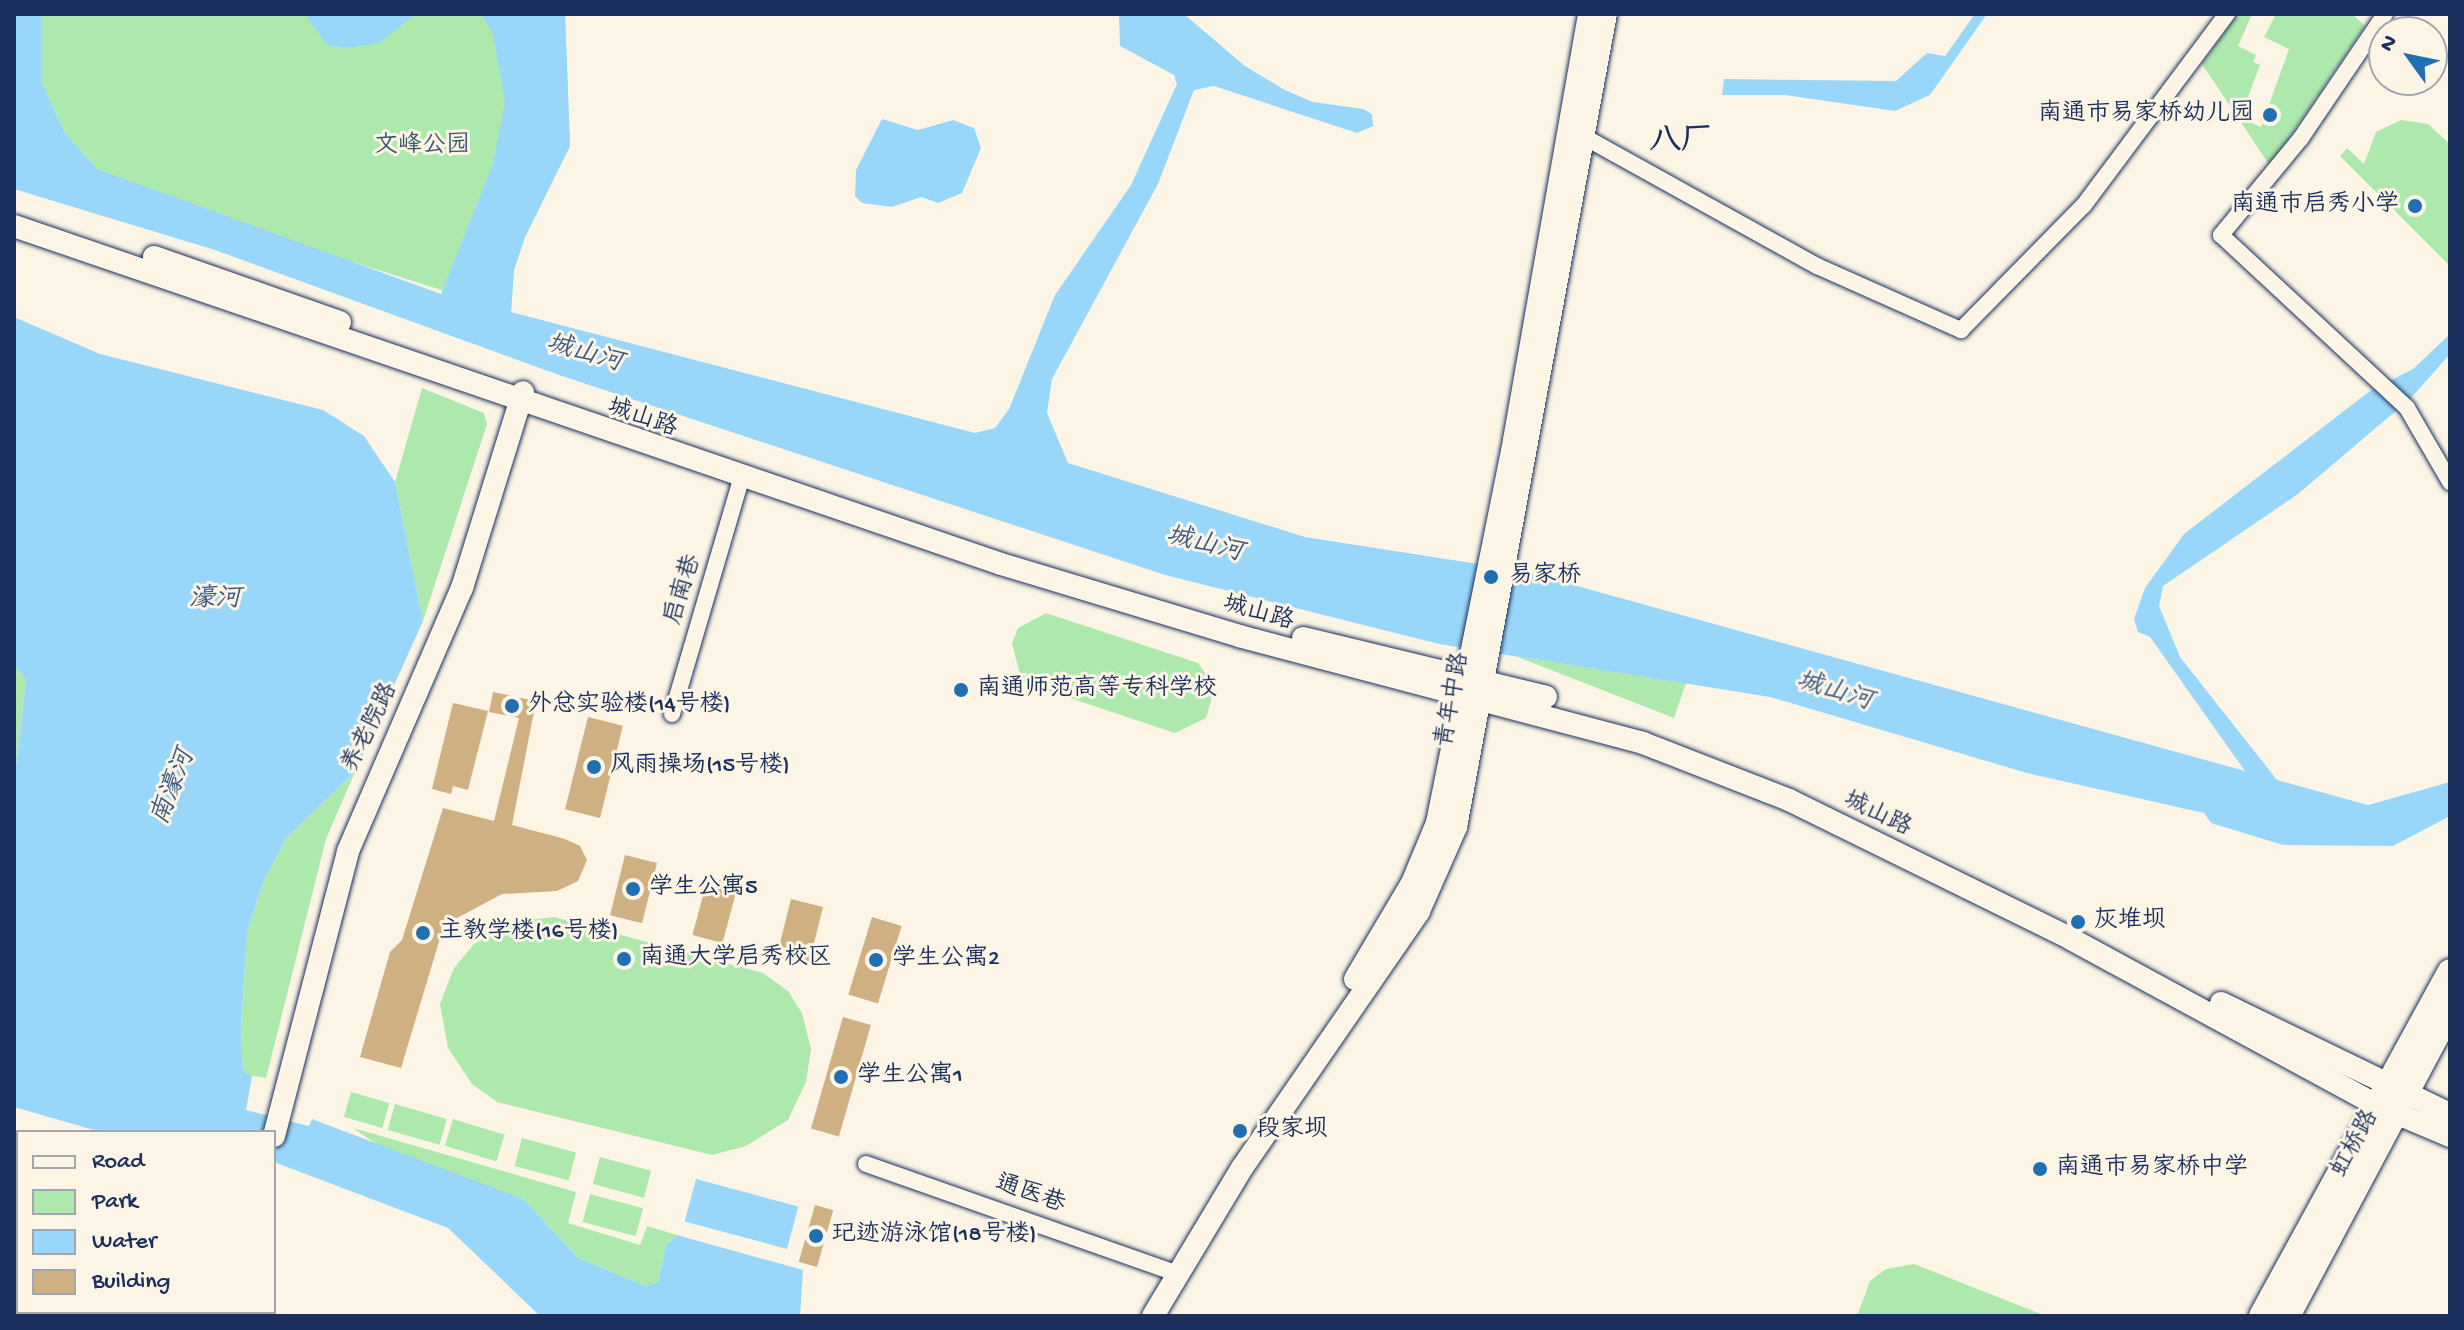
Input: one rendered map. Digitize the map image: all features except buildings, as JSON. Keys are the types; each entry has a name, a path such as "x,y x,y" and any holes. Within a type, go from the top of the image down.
{"main road":[{"name":"青年中路","path":"1137,1316 1172,1271 1412,883 1437,823 1476,678 1499,561 1576,132 1589,14"},
{"name":"青年中路","path":"1576,132 1606,14"},
{"name":"城山路","path":"14,214 227,279 521,398 741,480 1225,632 1476,678"},
{"name":"城山路","path":"14,226 521,398 1101,583 1476,678 1789,800 2391,1100 2450,1136"},
{"name":"养老院路","path":"276,1130 348,851 462,588 521,398"},
{"name":"虹桥路","path":"2287,1316 2450,972"},
{"name":"虹桥路","path":"2262,1316 2391,1100 2450,1010"},
{"name":"城山路","path":"2391,1100 2450,1114"},
{"name":"青年中路","path":"1153,1316 1172,1271"}],"street":[{"path":"1576,132 1817,266 1961,330 2084,205 2227,14"},
{"path":"2385,14 2301,138 2221,235 2407,408 2450,482"},
{"name":"启南巷","path":"672,714 741,480"},
{"name":"通医巷","path":"866,1164 1172,1271"}],"green space":[{"name":"文峰公园","path":"41,14 565,14 570,146 525,237 514,270 511,312 280,239 97,169 65,133 41,81"},
{"name":"南通市易家桥幼儿园","path":"2237,14 2252,14 2238,46 2256,55 2253,62 2260,65 2240,118 2261,127 2289,49 2264,37 2276,14 2352,14 2365,26 2270,166 2202,64"},
{"path":"2401,120 2428,124 2450,144 2450,266 2340,156 2347,148 2364,164 2376,132"},
{"path":"422,388 484,413 487,424 423,621 395,482"},
{"path":"1046,613 1198,663 1215,687 1206,718 1175,733 1022,682 1012,643 1018,628"},
{"path":"1515,656 1686,683 1674,718"},
{"path":"14,664 26,680 14,783"},
{"path":"355,772 326,839 266,1078 252,1076 243,1072 241,1030 247,932 264,880 287,837"},
{"path":"554,917 763,973 788,991 802,1013 811,1049 806,1082 788,1120 746,1146 712,1155 497,1102 472,1084 448,1048 440,1004 454,968 474,944 513,922"},
{"path":"351,1092 389,1103 382,1128 344,1117"},
{"path":"395,1104 447,1119 439,1145 388,1130"},
{"path":"453,1119 505,1135 496,1162 445,1146"},
{"path":"353,1128 576,1192 568,1223 640,1245 647,1226 677,1235 666,1245 658,1282 646,1286 578,1258 523,1199 388,1152"},
{"path":"522,1138 576,1152 569,1181 514,1166"},
{"path":"600,1157 651,1171 644,1198 593,1184"},
{"path":"590,1194 643,1208 636,1236 582,1222"},
{"path":"1914,1264 2046,1316 1857,1316 1870,1281 1886,1269"}],"water":[{"name":"城山河","path":"14,14 41,14 41,81 65,133 97,169 441,294 493,164 505,102 493,34 481,14 565,14 570,146 525,237 514,270 511,312 975,433 995,428 1009,409 1055,295 1131,185 1177,84 1174,75 1120,46 1119,14 1184,14 1245,66 1285,90 1313,102 1363,109 1372,114 1373,126 1357,133 1214,86 1194,90 1158,184 1052,379 1047,413 1068,463 1305,537 1523,571 2245,771 2150,637 2138,632 2134,619 2145,588 2184,534 2370,391 2413,369 2450,334 2450,354 2411,398 2298,494 2163,586 2159,606 2180,657 2277,780 2368,805 2450,782 2450,816 2393,846 2283,845 2211,823 2204,813 2027,773 1770,697 1439,644 1165,575 559,375 215,250 14,189"},
{"path":"305,14 416,14 379,43 348,48 327,45"},
{"path":"1975,14 1987,14 1930,95 1895,111 1785,95 1722,95 1724,79 1896,81 1927,53 1945,56"},
{"path":"882,119 918,130 953,120 974,128 981,148 962,193 938,203 921,197 892,207 862,203 855,196 856,170"},
{"name":"濠河","path":"14,317 100,354 323,410 364,436 395,482 423,621 355,772 287,837 264,880 247,932 241,1030 243,1071 252,1076 246,1110 309,1126 312,1119 523,1199 578,1258 646,1286 658,1282 666,1245 677,1235 803,1270 800,1316 540,1316 448,1228 276,1163 276,1130 94,1130 14,1107 14,783 26,680 14,664"},
{"path":"696,1179 798,1206 787,1249 685,1222"}],"place":[{"name":"南通市易家桥幼儿园","path":"2270,115"},
{"name":"南通市启秀小学","path":"2415,206"},
{"name":"易家桥","path":"1491,577"},
{"name":"南通师范高等专科学校","path":"961,690"},
{"name":"外总实验楼(14号楼)","path":"512,706"},
{"name":"风雨操场(15号楼)","path":"594,767"},
{"name":"学生公寓5","path":"633,889"},
{"name":"灰堆坝","path":"2078,922"},
{"name":"主教学楼(16号楼)","path":"423,933"},
{"name":"南通大学启秀校区","path":"624,959"},
{"name":"学生公寓2","path":"876,960"},
{"name":"学生公寓1","path":"841,1077"},
{"name":"段家坝","path":"1240,1131"},
{"name":"南通市易家桥中学","path":"2040,1169"},
{"name":"玘迹游泳馆(18号楼)","path":"816,1236"}],"district":[{"name":"八厂","path":"1681,143"}],"water label":[{"name":"南濠河","path":"175,788"}]}
